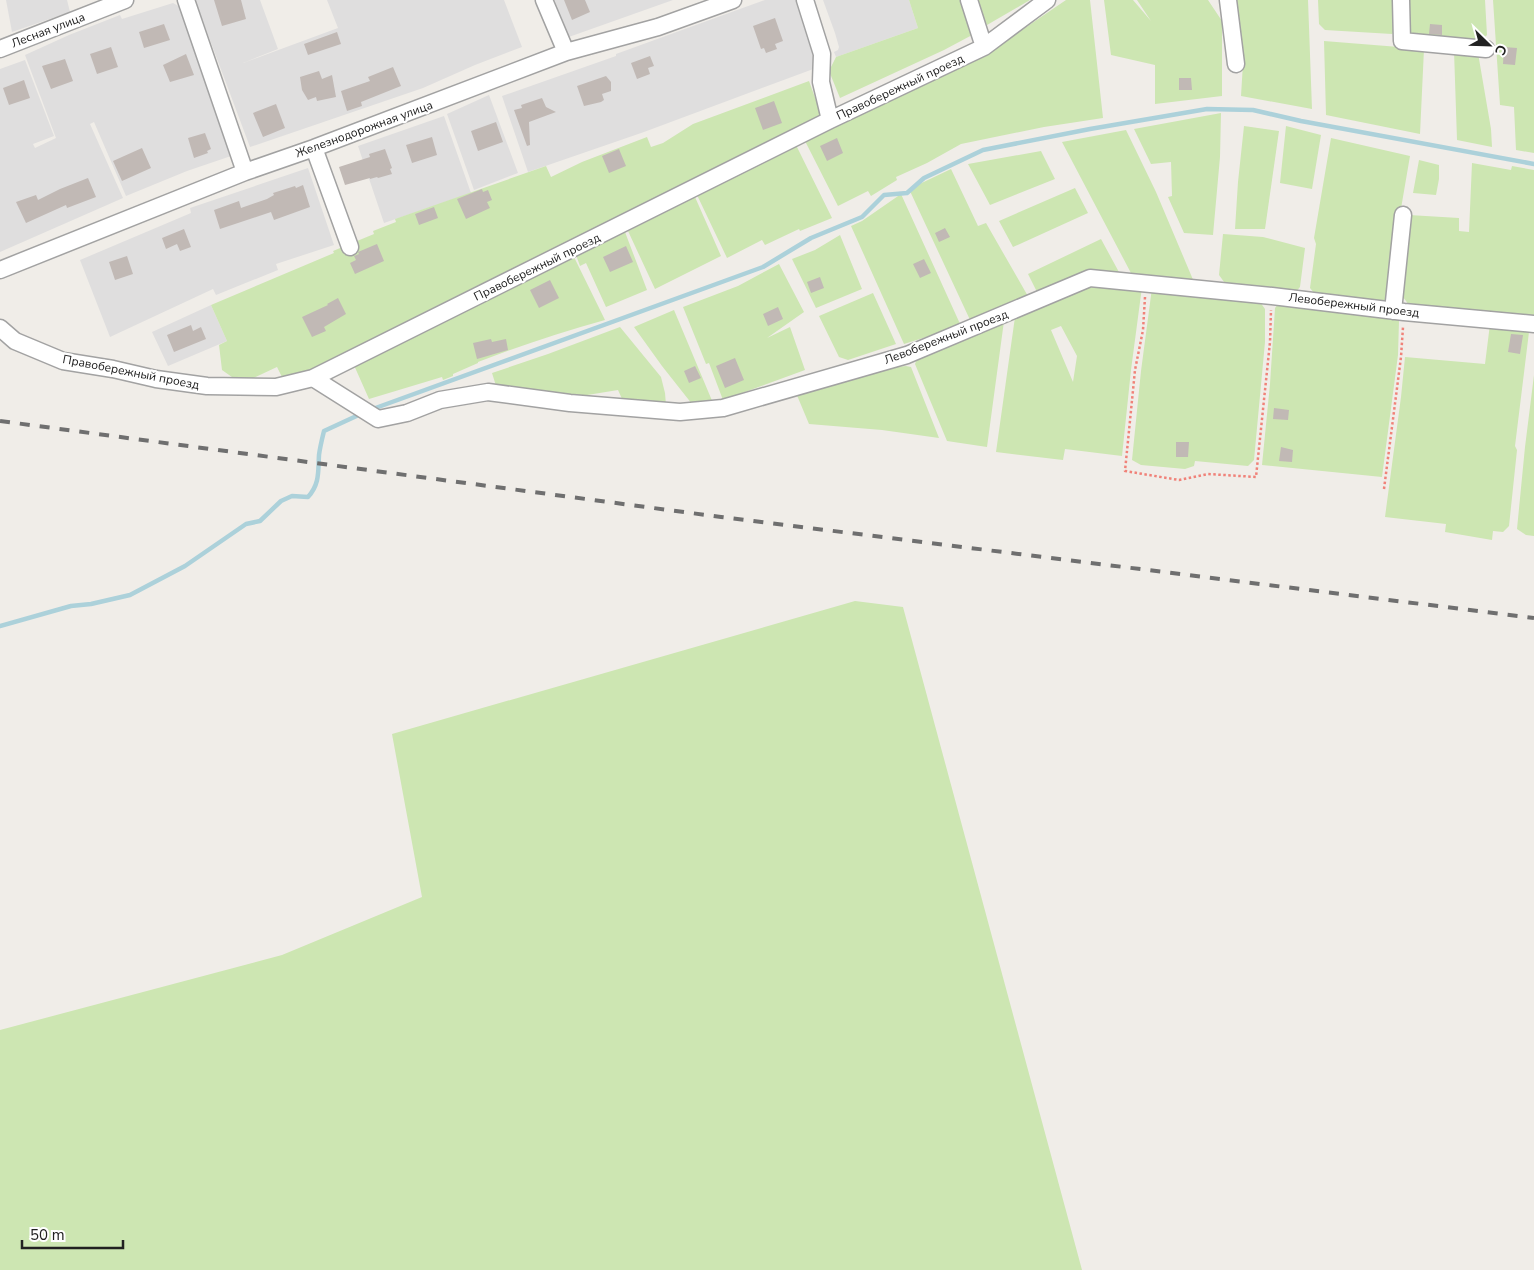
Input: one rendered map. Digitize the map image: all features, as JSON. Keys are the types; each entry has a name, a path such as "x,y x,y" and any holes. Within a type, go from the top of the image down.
{"street":[{"name":"Лесная улица","path":"0,49 125,0"},
{"path":"186,0 245,172"},
{"path":"544,0 566,52"},
{"name":"Железнодорожная улица","path":"0,270 245,172 314,148 566,52 658,27 733,0"},
{"path":"805,0 822,54 821,82 830,120"},
{"path":"969,0 984,47"},
{"name":"Правобережный проезд","path":"0,328 15,341 63,360 156,379 208,386 276,387 313,378 830,120 984,47 1047,0"},
{"path":"1228,0 1236,64"},
{"path":"1401,0 1402,41 1486,49"},
{"path":"314,148 350,247"},
{"path":"1399,311 1403,215"},
{"name":"Левобережный проезд","path":"313,378 378,419 407,413 440,400 488,392 570,403 680,412 724,408 907,355 1090,278 1534,324"}],"path":[{"path":"1146,283 1125,472 1179,480 1208,474 1256,477 1270,342 1272,296"},
{"path":"1384,489 1401,357 1399,311"}],"shaded area":[{"path":"6,0 67,0 70,12 12,32"},
{"path":"195,0 260,0 278,49 243,63 338,28 327,0 504,0 522,47 423,88 250,147"},
{"path":"551,0 673,0 566,38"},
{"path":"765,0 796,0 816,53 816,68 644,132 528,172 502,96 616,56 616,54"},
{"path":"823,0 909,0 918,28 836,57 834,52 839,47"},
{"path":"173,3 182,8 237,154 187,171 126,196 94,122 90,124 123,198 0,252 0,69 25,60 54,136 33,144 35,148 56,138 25,55 120,15 122,19"},
{"path":"489,95 518,173 474,190 447,114"},
{"path":"444,116 471,193 384,223 358,146"},
{"path":"308,168 334,245 276,264 278,270 216,295 213,289 110,337 80,260 191,213 190,208"},
{"path":"211,305 227,341 168,366 152,332"}],"green space":[{"path":"909,0 964,0 974,34 944,50 840,98 829,71 836,57 918,28"},
{"path":"974,0 1030,0 987,25"},
{"path":"1066,0 1090,0 1103,118 1044,127 961,144 927,163 896,177 897,180 871,196 868,191 838,206 805,141 991,51"},
{"path":"1104,0 1133,0 1151,21 1137,0 1208,0 1222,21 1222,96 1155,104 1155,65 1111,55"},
{"path":"1236,0 1308,0 1312,109 1241,96 1243,63"},
{"path":"1318,0 1397,0 1397,29 1392,34 1325,30 1319,24"},
{"path":"1407,0 1485,0 1487,35 1479,43 1412,35 1408,28"},
{"path":"1493,0 1534,0 1534,153 1516,150 1514,107 1500,105"},
{"path":"1324,41 1424,49 1420,134 1326,115"},
{"path":"1454,51 1478,53 1491,129 1492,147 1457,140"},
{"path":"809,81 822,117 316,368 282,377 277,367 247,381 239,382 222,370 219,345 227,341 211,305 334,253 333,251 374,234 373,231 396,222 395,219 546,166 551,177 582,162 647,137 651,147 663,143 693,124"},
{"path":"1221,113 1220,157 1213,235 1184,233 1168,197 1172,196 1171,162 1151,164 1134,129"},
{"path":"1244,126 1279,131 1265,229 1235,229"},
{"path":"1286,126 1321,135 1312,189 1280,183"},
{"path":"1126,130 1156,192 1194,282 1132,275 1062,142"},
{"path":"1331,138 1410,156 1398,226 1390,304 1315,294 1310,288 1316,244 1314,238"},
{"path":"796,145 832,218 800,231 799,229 765,245 762,240 727,258 697,195"},
{"path":"1041,151 1055,179 990,205 968,164"},
{"path":"1419,160 1439,165 1436,195 1413,193"},
{"path":"1472,163 1511,170 1512,166 1534,170 1534,318 1409,305 1403,297 1409,215 1459,218 1459,231 1469,232"},
{"path":"951,169 978,226 986,223 1029,298 971,322 909,189"},
{"path":"1075,188 1088,213 1013,247 999,221"},
{"path":"901,194 961,326 904,344 851,226 862,221"},
{"path":"695,197 721,256 655,289 628,231"},
{"path":"625,232 647,290 606,307 586,263 580,266 576,255"},
{"path":"1223,234 1263,237 1305,248 1300,287 1294,294 1227,286 1219,275"},
{"path":"840,235 862,289 816,308 792,259 815,250"},
{"path":"1101,239 1120,274 1038,294 1028,274"},
{"path":"573,255 605,320 493,356 443,380 442,377 369,399 353,363"},
{"path":"779,264 804,312 767,338 790,327 805,370 723,400 709,363 706,364 683,307 738,286"},
{"path":"1095,284 1142,287 1122,456 1065,449 1063,460 996,452 1015,317","holes":["1061,326 1077,356 1073,382 1051,330"]},
{"path":"1152,288 1260,302 1265,309 1265,342 1254,460 1248,466 1195,461 1194,466 1185,469 1141,465 1132,460"},
{"path":"873,293 896,344 848,360 839,357 819,316"},
{"path":"1279,303 1394,315 1399,321 1398,355 1382,477 1262,465 1275,308"},
{"path":"674,310 713,403 692,404 634,327"},
{"path":"1004,321 987,447 947,441 915,364 918,357"},
{"path":"1490,324 1525,327 1529,332 1515,446 1517,450 1509,526 1503,532 1493,531 1492,540 1445,532 1446,524 1385,517 1405,357 1485,364"},
{"path":"620,327 661,377 666,405 623,401 618,390 569,398 497,389 492,373"},
{"path":"911,367 939,438 882,430 809,424 796,393 880,369"},
{"path":"1534,375 1534,536 1526,535 1517,529"},
{"path":"855,601 903,607 1082,1270 0,1270 0,1030 282,955 422,897 392,734"}],"building":[{"path":"214,0 241,0 246,19 222,26"},
{"path":"564,0 585,0 590,12 572,20"},
{"path":"775,18 783,41 775,44 777,49 766,53 764,48 761,49 753,26"},
{"path":"164,24 170,40 144,48 139,32"},
{"path":"1430,24 1442,25 1442,35 1429,34"},
{"path":"337,32 341,44 308,55 304,44"},
{"path":"111,47 118,67 97,74 90,54"},
{"path":"1504,47 1517,48 1515,65 1503,64"},
{"path":"186,54 194,75 170,82 163,65"},
{"path":"650,56 654,66 648,68 650,74 637,79 631,63"},
{"path":"65,59 73,81 51,89 42,66"},
{"path":"393,67 401,86 361,102 362,106 347,111 341,91 370,81 368,77"},
{"path":"319,71 322,79 332,75 336,97 317,101 316,97 308,100 302,90 300,77"},
{"path":"606,76 611,82 611,91 602,94 604,100 601,102 584,106 577,86"},
{"path":"1179,78 1191,78 1192,90 1179,90"},
{"path":"24,80 30,98 9,105 3,88"},
{"path":"542,98 546,107 556,112 529,122 530,145 527,146 514,110 522,108 521,105"},
{"path":"774,101 782,123 763,130 755,108"},
{"path":"276,104 285,128 263,137 253,113"},
{"path":"496,122 503,142 478,151 471,131"},
{"path":"205,133 211,149 207,151 208,153 194,158 188,138"},
{"path":"432,137 437,155 412,163 406,145"},
{"path":"837,138 843,153 827,161 820,146"},
{"path":"142,148 151,168 122,181 113,161"},
{"path":"385,149 392,168 390,169 392,174 345,185 339,167 370,157 369,154"},
{"path":"619,149 626,166 609,173 602,156"},
{"path":"88,178 96,197 67,208 66,205 26,223 16,202 36,195 38,200"},
{"path":"303,185 310,207 274,220 271,212 220,229 214,210 239,201 241,208 267,199 274,195 273,193"},
{"path":"482,189 483,192 488,190 492,200 487,202 490,208 466,219 457,199"},
{"path":"434,207 438,218 419,225 415,214"},
{"path":"945,228 950,237 939,242 935,233"},
{"path":"184,229 191,247 180,251 177,244 166,249 162,238"},
{"path":"377,244 384,261 355,274 350,263 356,260 354,256 359,254 358,252"},
{"path":"626,246 633,262 610,272 603,257"},
{"path":"127,256 133,274 115,280 109,262"},
{"path":"924,259 931,273 920,278 913,264"},
{"path":"820,277 824,288 811,293 807,282"},
{"path":"550,280 559,298 539,308 530,290"},
{"path":"338,298 346,314 324,327 326,331 312,337 302,317 328,305"},
{"path":"778,307 783,319 768,326 763,314"},
{"path":"191,325 193,331 201,327 206,339 174,352 167,335"},
{"path":"1511,334 1523,335 1520,354 1508,352"},
{"path":"491,339 492,342 506,339 508,350 477,359 473,343"},
{"path":"735,358 744,380 725,388 716,366"},
{"path":"695,366 701,378 689,383 684,371"},
{"path":"1274,408 1289,410 1288,420 1273,419"},
{"path":"1176,442 1189,442 1188,457 1176,457"},
{"path":"1281,447 1293,450 1292,462 1279,461"}],"waterway":[{"path":"370,410 763,267 811,238 862,217 884,195 907,193 924,178 983,150 1207,109 1253,110 1301,121 1534,164"},
{"path":"0,626 71,606 91,604 130,595 185,566 246,524 260,521 281,501 292,496 308,497 315,487 319,452 324,431 363,413"}],"railway":[{"path":"0,421 721,517 1534,618"}]}
